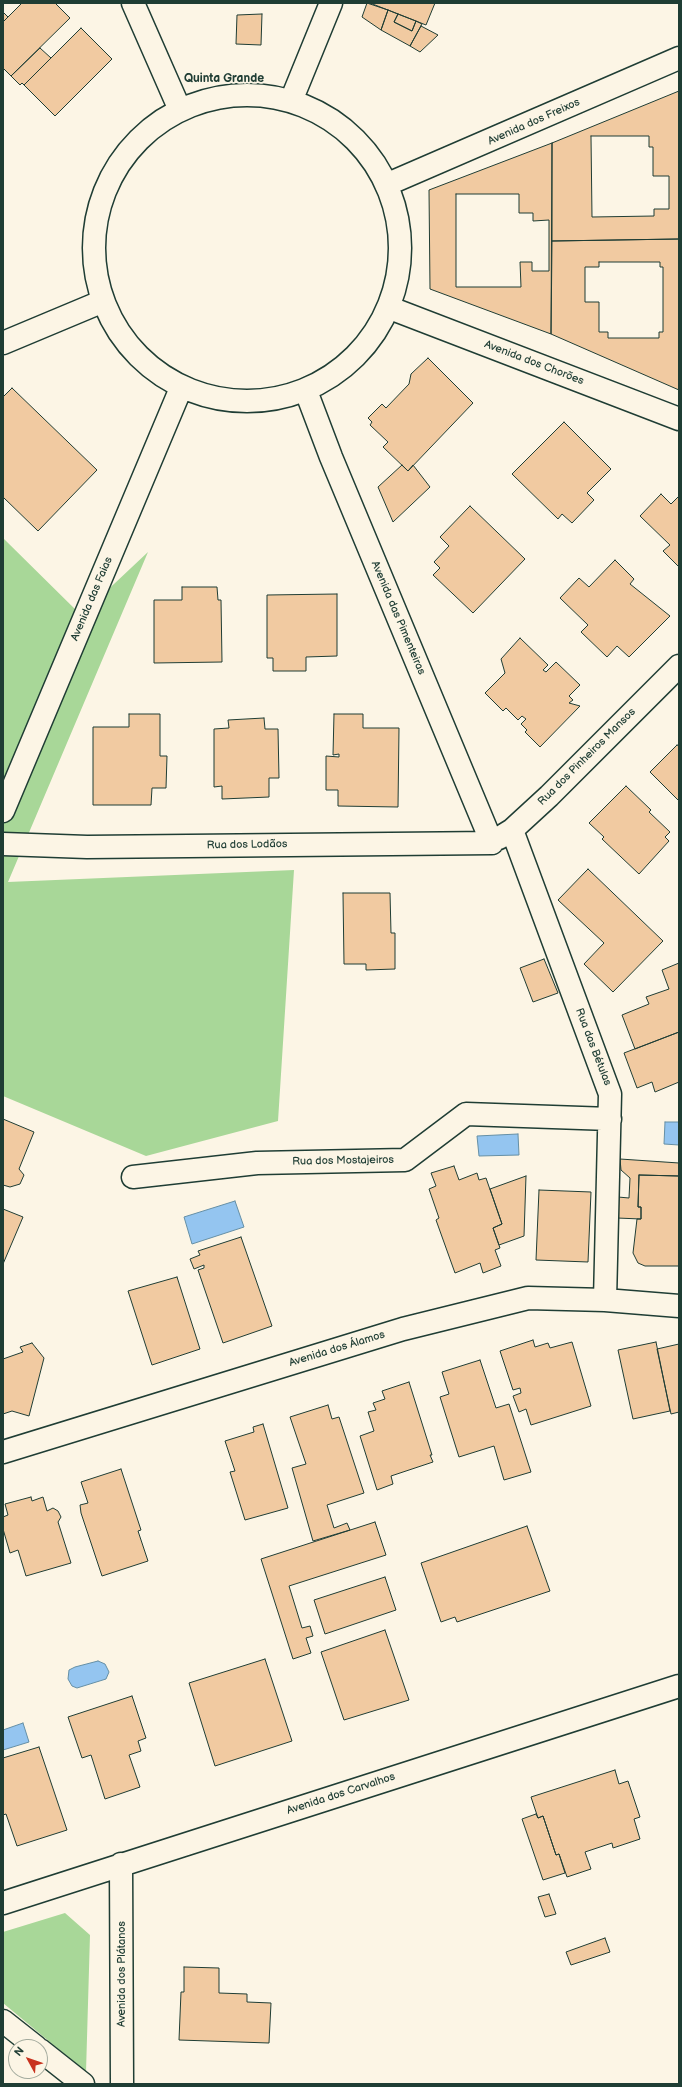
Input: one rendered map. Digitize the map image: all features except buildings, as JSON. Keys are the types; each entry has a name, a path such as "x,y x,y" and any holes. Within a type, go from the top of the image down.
{"street":[{"path":"133,3 180,110"},
{"path":"291,101 331,3"},
{"name":"Avenida dos Freixos","path":"388,184 679,58"},
{"path":"251,95 291,101 328,117 363,146 388,184 400,225 400,267 390,308 368,344 330,377 306,391 261,402 220,400 181,388 146,364 118,333 102,302 94,252 99,208 117,168 144,135 180,110 214,98 251,95"},
{"path":"3,343 102,302"},
{"name":"Avenida dos Chorões","path":"390,308 679,419"},
{"name":"Avenida das Faias","path":"3,811 181,388"},
{"name":"Avenida das Pimenteiras","path":"306,391 331,457 492,843"},
{"name":"Rua dos Pinheiros Mansos","path":"492,843 512,830 549,796 679,666"},
{"name":"Rua das Bétulas","path":"512,830 610,1094 605,1300"},
{"name":"Rua dos Lodãos","path":"3,844 87,847 492,843"},
{"name":"Rua dos Mostajeiros","path":"133,1177 257,1163 405,1160 466,1114 610,1119"},
{"name":"Avenida dos Álamos","path":"3,1452 403,1329 528,1298 605,1300 679,1306"},
{"name":"Avenida dos Carvalhos","path":"3,1902 679,1686"},
{"name":"Avenida dos Plátanos","path":"122,1864 122,2084"},
{"path":"3,2021 26,2039"},
{"path":"48,2056 83,2084"}],"green space":[{"path":"3,538 81,615 148,552 8,882 294,870 278,1121 146,1156 3,1096"},
{"path":"65,1913 90,1935 86,2072 3,2003 3,1932"}],"water":[{"path":"665,1122 679,1122 679,1145 664,1144"},
{"path":"518,1134 519,1155 479,1156 477,1136"},
{"path":"235,1201 244,1227 192,1244 184,1217"},
{"path":"98,1661 105,1664 109,1672 106,1679 77,1688 72,1686 68,1679 69,1670"},
{"path":"23,1723 29,1742 3,1750 3,1730"}],"district":[{"name":"Quinta Grande","path":"224,79"}]}
